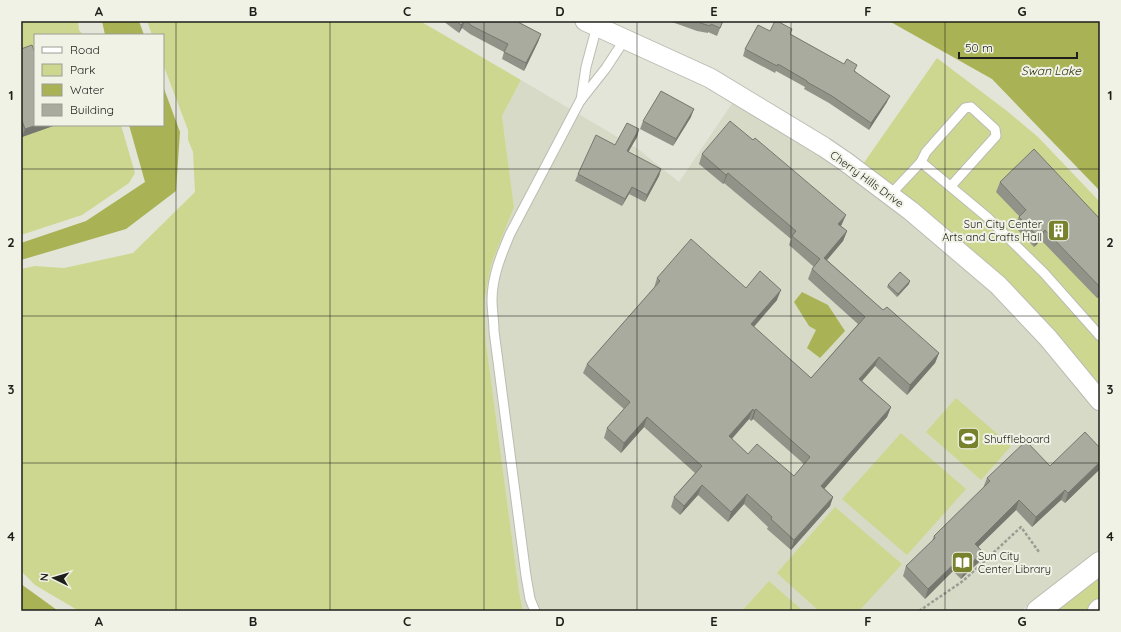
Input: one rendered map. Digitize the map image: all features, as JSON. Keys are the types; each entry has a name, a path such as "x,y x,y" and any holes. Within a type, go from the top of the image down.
{"street":[{"name":"Cherry Hills Drive","path":"591,24 710,78 846,162 890,195 998,285 1048,338 1100,401"},
{"path":"1038,611 1100,563"}],"lane":[{"path":"580,101 591,24"},
{"path":"535,611 530,598 526,576 494,331 492,299 495,274 510,234 580,101 606,68 625,39"},
{"path":"890,195 921,162 926,152 965,108 971,107 995,129 996,136 951,186"},
{"path":"921,162 987,217 1044,273 1100,336"}],"path":[{"path":"919,611 963,581 1021,527 1039,552"}],"shaded area":[{"path":"521,80 638,149 679,182 733,102 841,169 904,217 992,290 1041,343 1100,415 1100,549 1021,611 523,611 519,591 486,343 484,302 491,265 514,207 502,116"}],"green space":[{"path":"21,21 78,21 79,30 82,34 34,34 34,126 121,126 135,173 129,183 82,215 21,235"},
{"path":"147,21 420,21 521,80 502,116 514,207 491,265 484,302 486,343 519,591 523,611 79,611 35,585 21,571 21,269 35,266 64,268 133,253 195,192 193,152 188,140 188,130 164,67 164,34 152,34"},
{"path":"937,58 1007,111 1038,137 1100,202 1100,388 863,164"},
{"name":"Shuffleboard","path":"956,398 1011,446 981,480 926,432"},
{"path":"901,433 966,489 907,555 842,499"},
{"path":"835,507 902,564 859,611 819,611 777,573"},
{"path":"1100,575 1100,601 1087,611 1052,611"},
{"path":"769,581 803,611 742,611"}],"water":[{"path":"102,21 139,21 144,34 105,34"},
{"name":"Swan Lake","path":"889,21 1100,21 1100,191 992,79"},
{"path":"164,89 180,132 176,191 126,229 21,260 21,243 86,221 145,182 129,126 164,126"},
{"path":"802,292 828,305 845,331 820,358 807,348 816,330 809,326 794,302"},
{"path":"21,584 57,610 59,611 21,611"}],"building":[{"path":"456,21 465,21 461,25"},
{"path":"466,21 516,21 541,34 526,63 504,52 508,44 472,26"},
{"path":"694,21 723,21 720,28 711,24 710,26"},
{"path":"775,21 792,29 790,34 844,64 847,59 857,65 854,71 890,96 871,123 807,81 778,64 777,66 745,49 758,25 770,31"},
{"path":"32,45 34,50 34,126 25,129 21,118 21,49"},
{"path":"661,91 694,109 676,139 643,121"},
{"path":"730,121 753,140 755,138 846,215 838,224 847,231 824,258 883,310 887,307 939,353 910,385 879,357 859,379 891,407 821,486 833,497 794,540 747,494 731,512 702,485 684,506 674,497 702,466 647,417 624,443 607,428 630,402 587,364 660,281 657,278 691,239 746,288 760,271 781,290 751,324 811,378 865,317 812,269 820,259 792,236 796,231 728,173 726,175 702,154","holes":["753,409 754,411 756,409 810,457 794,476 757,444 748,454 729,436"]},
{"path":"627,123 639,129 627,151 661,169 647,195 632,187 625,199 578,174 596,135 615,145"},
{"name":"Sun City Center Arts and Crafts Hall","path":"1034,149 1100,219 1100,287 1045,230 1038,237 1019,217 1026,210 1000,182"},
{"path":"900,272 910,281 898,294 888,285"},
{"path":"1085,432 1100,448 1100,462 1068,493 1065,490 1036,517 1019,500 975,544 983,552 965,569 957,561 928,589 906,566 990,481 987,478 1026,441 1050,466"}],"place":[{"name":"Sun City Center Arts and Crafts Hall","path":"1058,230"},
{"name":"Shuffleboard","path":"969,439"},
{"name":"Sun City Center Library","path":"962,562"}]}
